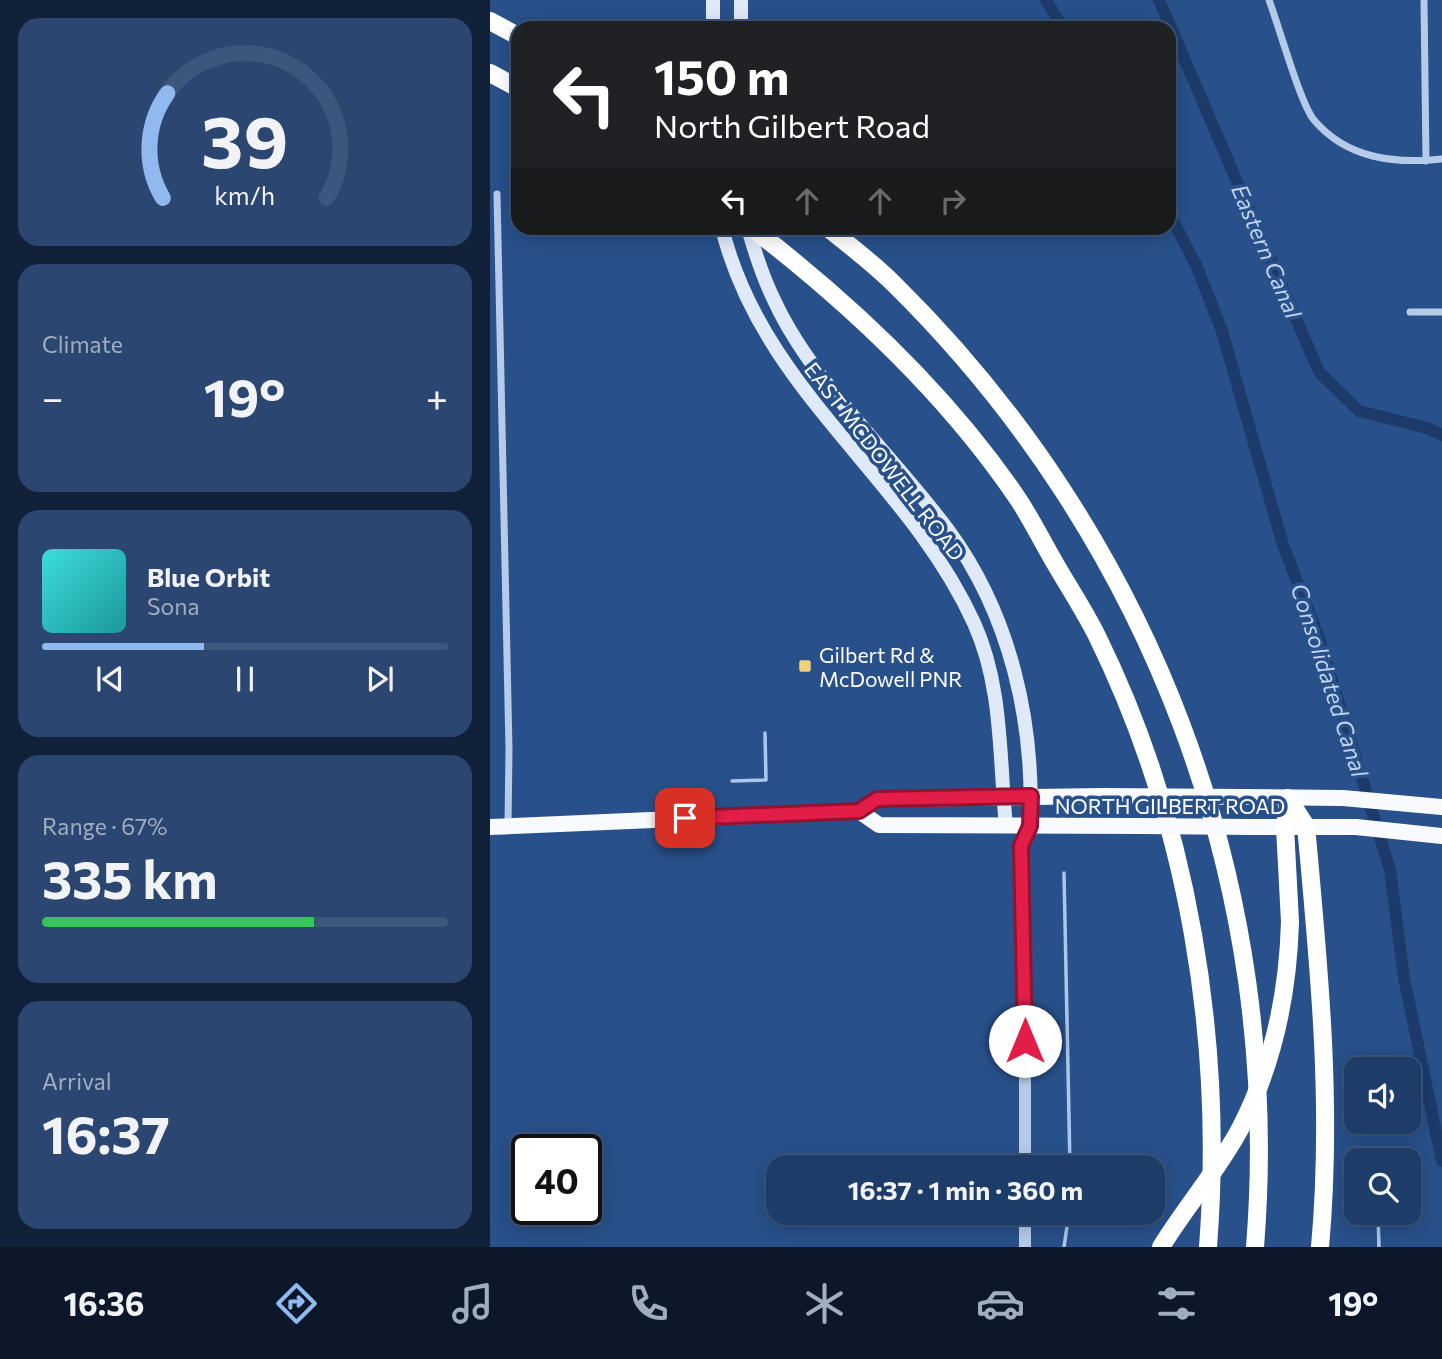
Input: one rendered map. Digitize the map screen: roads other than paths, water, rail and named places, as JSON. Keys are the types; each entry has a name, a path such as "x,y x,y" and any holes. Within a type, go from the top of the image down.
{"highway":[{"path":"490,21 511,32"},
{"path":"490,73 511,84"},
{"path":"759,235 850,309 934,393 1018,499 1097,636 1143,746 1175,852 1194,941 1212,1109 1208,1247"},
{"path":"836,235 892,281 940,331 1028,440 1096,543 1143,628 1166,680 1208,801 1230,891 1251,1006 1259,1104 1255,1247"},
{"path":"1288,798 1306,825 1326,1083 1327,1148 1320,1247"},
{"path":"1161,1247 1240,1128 1265,1072 1283,1003 1290,922 1285,827 1288,798"}],"main road":[{"path":"713,0 713,21"},
{"path":"741,0 741,21"},
{"name":"EAST MCDOWELL ROAD","path":"724,235 745,298 774,350 929,545 973,621 992,677 1006,826"},
{"name":"EAST MCDOWELL ROAD","path":"752,235 763,274 788,325 813,364 949,531 987,593 1014,666 1021,702 1031,796 1030,826"},
{"name":"NORTH GILBERT ROAD","path":"490,827 859,811 877,799 1003,796 1343,799 1442,807"},
{"name":"NORTH GILBERT ROAD","path":"859,811 879,825 1306,825 1412,831 1442,836"}],"street":[{"path":"1269,0 1313,119 1340,142 1374,159 1442,159"},
{"path":"1424,0 1426,161"},
{"path":"497,194 509,749 508,827"},
{"path":"1410,312 1442,312"},
{"path":"1006,826 1021,846"},
{"name":"EAST MCDOWELL ROAD","path":"1025,1155 1025,932 1021,846 1030,826"},
{"path":"1025,1225 1025,1247"}],"waterway":[{"name":"Consolidated Canal","path":"1046,0 1059,21"},
{"name":"Eastern Canal","path":"1159,0 1168,21"},
{"name":"Eastern Canal","path":"1176,40 1319,372 1359,411 1427,428 1442,435"},
{"name":"Consolidated Canal","path":"1176,226 1196,265 1222,331 1283,545 1319,638 1390,870 1404,978 1442,1161"},
{"path":"732,781 766,780 765,733"},
{"path":"1064,873 1070,1155"},
{"path":"1064,1247 1067,1225"},
{"path":"1378,1225 1379,1247"}],"place":[{"name":"Gilbert Rd & McDowell PNR","path":"805,666"}]}
